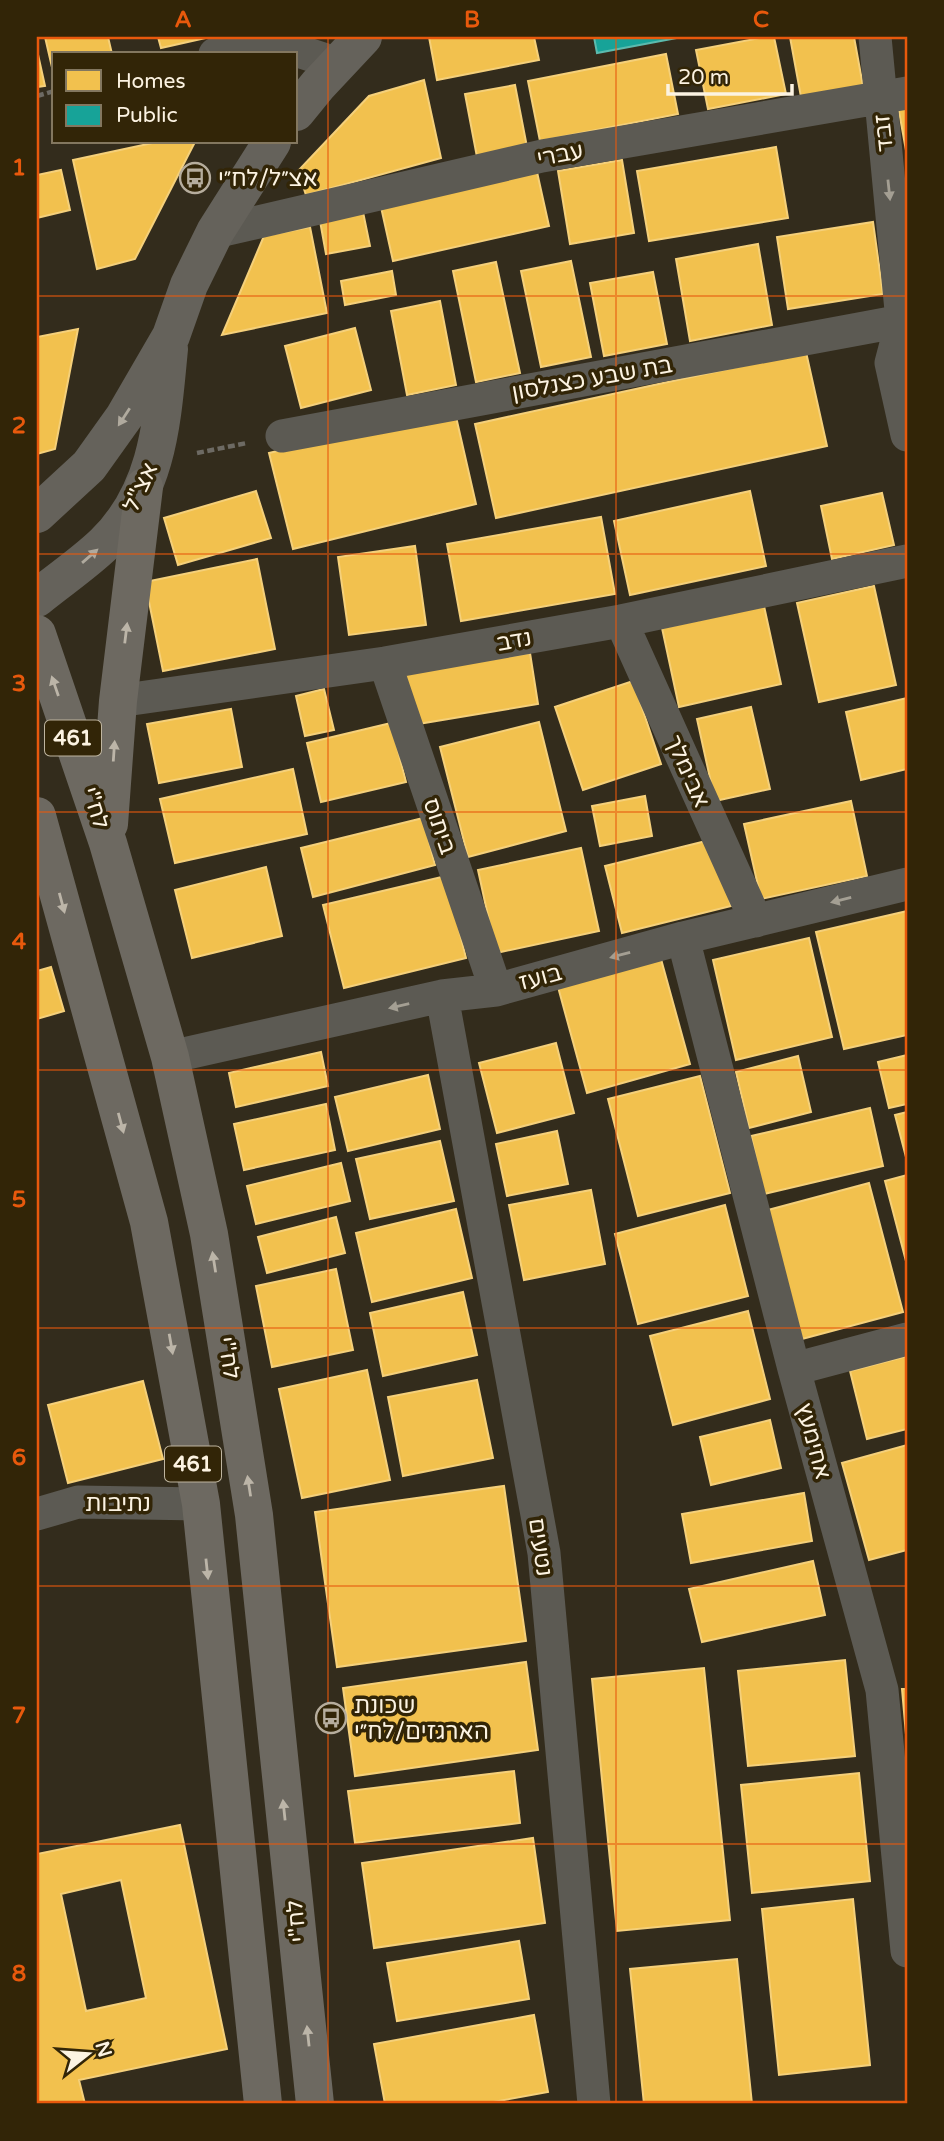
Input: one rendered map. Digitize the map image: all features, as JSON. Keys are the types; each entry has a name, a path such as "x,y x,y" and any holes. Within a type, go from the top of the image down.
{"main road":[{"path":"108,844 118,701 149,475"},
{"name":"לח\"י","path":"37,634 108,844 170,1057 209,1234 254,1514 315,2104"},
{"name":"461","path":"39,832 149,1222 201,1504 263,2104"}],"street":[{"name":"זבד","path":"875,37 893,95 905,321 891,363 907,435"},
{"path":"226,52 274,43 351,50"},
{"path":"298,110 351,50"},
{"name":"עברי","path":"215,232 542,156 893,95"},
{"name":"אצ\"ל","path":"37,514 89,466 124,417 171,337 189,285 215,232 271,144"},
{"name":"בת שבע כצנלסון","path":"282,436 905,321"},
{"name":"אצ\"ל","path":"37,598 106,542 127,517 149,475 162,424 171,337"},
{"name":"נדב","path":"118,701 385,663 621,621 907,561"},
{"name":"אבימלך","path":"621,621 756,921"},
{"name":"ביתוס","path":"385,663 496,990"},
{"name":"בועז","path":"170,1057 442,996 496,990 684,938 907,884"},
{"name":"אחימעץ","path":"684,938 794,1369 881,1690 907,1951"},
{"name":"נטעים","path":"442,996 544,1553 594,2104"},
{"path":"794,1369 907,1339"},
{"name":"נתיבות","path":"37,1514 78,1502 201,1504"}],"path":[{"path":"149,475 282,436"}],"building: Homes":[{"path":"45,37 108,37 112,52 52,52 52,67"},
{"path":"158,37 210,37 161,48"},
{"path":"429,37 534,37 539,60 437,80"},
{"path":"774,37 786,94 708,109 696,50"},
{"path":"790,37 854,37 863,86 801,97"},
{"path":"37,50 45,86 37,87"},
{"path":"666,54 678,114 540,141 528,81"},
{"path":"424,80 441,158 306,195 298,171 369,96"},
{"path":"515,85 527,147 477,157 465,94"},
{"path":"907,104 907,156 898,106"},
{"path":"148,144 194,144 135,259 97,269 73,160"},
{"path":"776,147 788,218 649,241 637,171"},
{"path":"622,160 634,233 570,244 558,171"},
{"path":"61,170 70,210 37,218 37,175"},
{"path":"537,172 549,226 393,261 381,207"},
{"path":"363,212 370,246 326,254 320,221"},
{"path":"873,222 883,294 788,309 777,237"},
{"path":"310,227 327,313 222,335 264,236"},
{"path":"758,244 772,325 690,341 676,259"},
{"path":"571,261 591,357 541,367 521,271"},
{"path":"496,262 520,373 476,382 453,271"},
{"path":"392,271 396,295 345,305 341,281"},
{"path":"653,272 667,344 604,356 590,283"},
{"path":"440,301 456,385 407,395 391,311"},
{"path":"355,328 371,390 301,408 285,346"},
{"path":"78,329 55,449 37,454 37,337"},
{"path":"806,352 827,446 496,518 475,424"},
{"path":"454,408 476,504 293,549 269,453"},
{"path":"256,491 271,538 178,565 164,518"},
{"path":"750,491 766,566 630,595 614,521"},
{"path":"882,493 894,545 832,559 821,506"},
{"path":"601,517 615,594 461,621 447,544"},
{"path":"415,546 426,625 349,635 338,557"},
{"path":"257,559 275,649 163,671 145,582"},
{"path":"874,586 896,685 819,702 797,603"},
{"path":"764,606 781,684 679,707 662,628"},
{"path":"530,653 538,704 412,725 403,674"},
{"path":"633,681 661,764 583,790 555,707"},
{"path":"324,689 334,730 305,736 296,696"},
{"path":"907,698 907,769 861,780 846,712"},
{"path":"751,707 770,789 715,801 697,719"},
{"path":"231,709 242,767 159,783 147,724"},
{"path":"539,722 566,831 468,857 440,747"},
{"path":"391,723 406,782 321,802 307,743"},
{"path":"293,769 307,834 175,863 160,799"},
{"path":"645,796 652,836 600,846 592,806"},
{"path":"851,801 867,876 761,899 744,824"},
{"path":"423,818 435,865 313,897 301,848"},
{"path":"714,839 731,906 622,933 605,866"},
{"path":"581,848 599,931 496,953 478,870"},
{"path":"266,867 282,936 192,958 175,890"},
{"path":"446,876 466,958 344,988 323,905"},
{"path":"907,911 907,1035 844,1049 816,932"},
{"path":"809,938 832,1037 736,1060 713,960"},
{"path":"661,959 690,1064 587,1093 558,987"},
{"path":"51,967 64,1011 37,1019 37,971"},
{"path":"556,1043 574,1113 497,1133 479,1063"},
{"path":"321,1052 328,1086 236,1107 229,1073"},
{"path":"907,1055 907,1104 889,1108 878,1062"},
{"path":"798,1056 811,1112 749,1128 736,1072"},
{"path":"428,1075 440,1129 348,1151 335,1097"},
{"path":"700,1076 730,1193 638,1216 608,1099"},
{"path":"326,1104 335,1150 244,1170 234,1124"},
{"path":"870,1108 883,1166 764,1194 751,1136"},
{"path":"907,1112 907,1161 895,1115"},
{"path":"557,1131 568,1184 507,1196 496,1144"},
{"path":"440,1141 454,1201 370,1219 356,1159"},
{"path":"341,1163 350,1201 256,1224 247,1186"},
{"path":"907,1175 907,1265 885,1181"},
{"path":"869,1183 903,1312 802,1339 768,1210"},
{"path":"591,1190 605,1264 524,1280 509,1205"},
{"path":"725,1205 748,1296 638,1324 615,1234"},
{"path":"456,1209 472,1278 372,1302 356,1233"},
{"path":"336,1217 345,1253 267,1273 258,1237"},
{"path":"336,1269 353,1350 272,1367 256,1286"},
{"path":"463,1292 477,1355 383,1376 370,1313"},
{"path":"748,1311 770,1399 673,1425 650,1336"},
{"path":"907,1356 907,1429 867,1439 850,1371"},
{"path":"367,1370 390,1480 302,1498 279,1389"},
{"path":"477,1380 493,1458 403,1476 388,1397"},
{"path":"143,1381 163,1459 68,1483 48,1405"},
{"path":"770,1420 781,1468 711,1485 700,1437"},
{"path":"907,1445 907,1550 869,1560 842,1463"},
{"path":"504,1486 526,1641 337,1667 315,1512"},
{"path":"804,1493 812,1541 691,1563 682,1514"},
{"path":"813,1561 825,1615 702,1642 689,1589"},
{"path":"845,1660 855,1756 748,1766 738,1671"},
{"path":"526,1662 538,1750 355,1776 343,1688"},
{"path":"704,1668 730,1920 617,1931 592,1679"},
{"path":"902,1689 907,1689 907,1746"},
{"path":"514,1771 520,1823 355,1843 348,1791"},
{"path":"859,1773 870,1881 752,1893 741,1785"},
{"path":"180,1825 227,2049 79,2080 85,2104 37,2104 37,1854","holes":["121,1880 146,1998 86,2011 61,1894"]},
{"path":"533,1838 545,1923 374,1948 362,1863"},
{"path":"853,1899 870,2065 779,2075 762,1909"},
{"path":"519,1941 529,1999 397,2021 387,1963"},
{"path":"737,1959 752,2104 644,2104 630,1969"},
{"path":"534,2015 548,2092 482,2104 385,2104 374,2044"}],"building: Public":[{"path":"594,37 682,37 597,53"}],"place":[{"name":"אצ״ל/לח״י","path":"195,178"},
{"name":"שכונת הארגזים/לח״י","path":"331,1718"}]}
